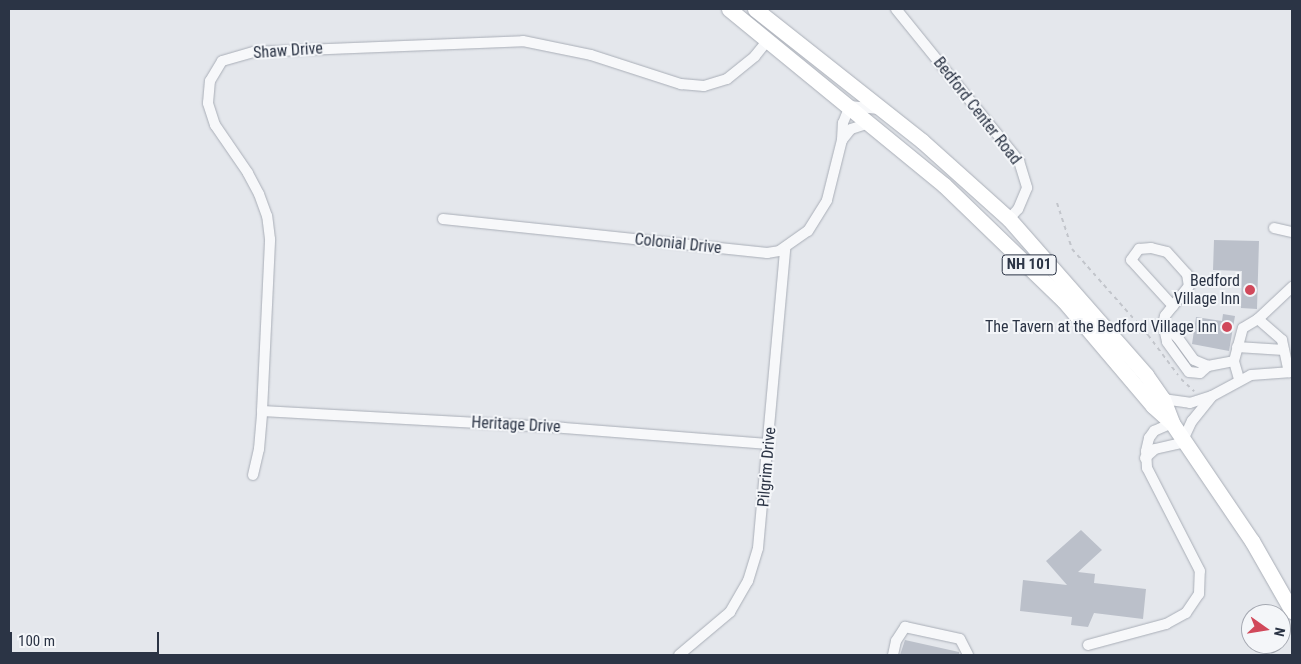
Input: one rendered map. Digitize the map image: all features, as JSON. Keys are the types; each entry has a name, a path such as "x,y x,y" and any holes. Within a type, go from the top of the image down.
{"highway":[{"name":"NH 101","path":"729,9 850,106 944,185 1036,273 1172,423 1252,541 1292,611"},
{"name":"NH 101","path":"754,9 882,109 969,181 1009,219 1110,331 1163,399 1172,423"}],"street":[{"name":"Bedford Center Road","path":"896,9 1019,161 1027,179 1027,188 1018,209 1009,219"},
{"name":"Shaw Drive","path":"253,476 259,449 262,412 270,239 268,216 248,173 215,125 208,104 210,81 222,61 254,52 523,41 591,56 681,84 704,86 727,78 755,56 768,40"},
{"path":"850,106 882,109"},
{"name":"Colonial Drive","path":"443,219 767,253 785,249 804,235 822,210 831,191 842,140 843,123 850,106"},
{"path":"842,140 852,129 870,123"},
{"path":"1274,228 1292,232"},
{"path":"1173,306 1131,260 1139,249 1151,248 1167,252 1187,274 1189,286 1173,306 1163,324 1167,342 1189,372 1200,373 1208,366 1234,361"},
{"name":"Pilgrim Drive","path":"679,655 730,612 748,581 758,548 769,444 785,249"},
{"path":"1239,380 1234,361 1243,328 1258,319 1292,287"},
{"path":"1163,399 1190,403 1212,396 1239,380 1262,373 1291,372 1286,343 1258,319"},
{"path":"1237,347 1286,343"},
{"path":"1145,458 1154,449 1184,441 1192,420 1212,396"},
{"name":"Heritage Drive","path":"262,412 564,428 769,444"},
{"path":"1088,645 1166,624 1186,613 1199,594 1200,571 1155,489 1145,458 1146,445 1154,431 1172,423"},
{"path":"893,655 896,640 905,628 960,639 968,655"}],"path":[{"path":"1057,203 1072,249 1148,335 1188,387 1196,392"}],"building":[{"name":"Bedford Village Inn","path":"1214,240 1259,241 1257,309 1241,308 1242,271 1213,270"},
{"path":"1223,314 1235,316 1229,351 1192,344 1196,317 1222,321"},
{"path":"1081,530 1102,550 1078,572 1095,574 1094,583 1146,589 1143,619 1094,613 1088,627 1071,625 1072,617 1020,611 1023,580 1067,585 1046,561"},
{"path":"905,640 959,652 959,655 900,655"}],"place":[{"name":"Bedford Village Inn","path":"1250,290"},
{"name":"The Tavern at the Bedford Village Inn","path":"1227,327"}]}
